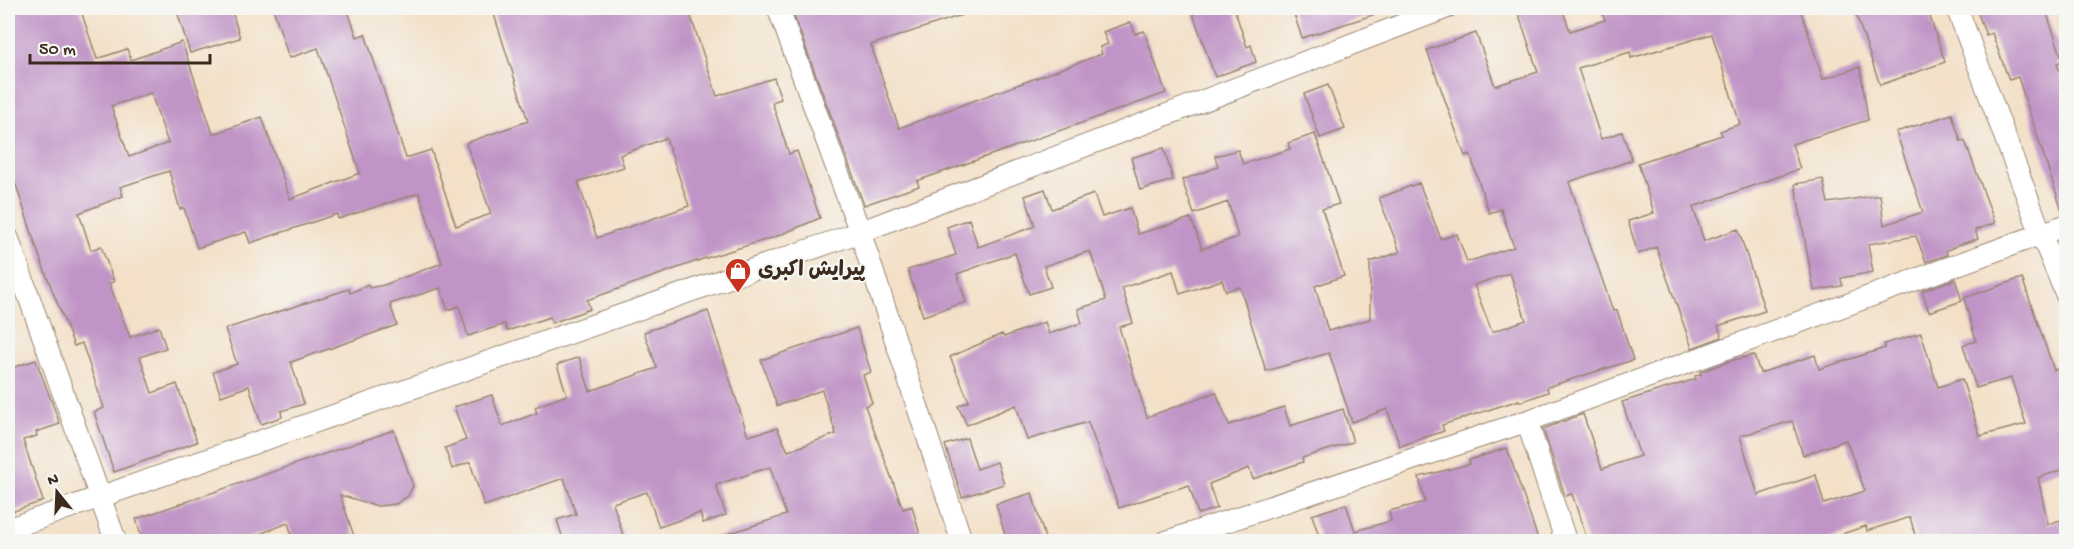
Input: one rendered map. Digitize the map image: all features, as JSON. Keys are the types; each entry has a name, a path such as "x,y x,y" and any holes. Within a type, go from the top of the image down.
{"street":[{"path":"778,8 860,232 962,542"},
{"path":"8,529 860,232 1446,8"},
{"path":"1957,8 2041,234 2067,294"},
{"path":"1165,542 1527,421 2067,225"},
{"path":"8,238 116,542"},
{"path":"1527,421 1566,542"}],"building":[{"path":"8,8 80,8 97,59 127,49 131,60 182,42 213,134 262,117 290,199 360,173 318,48 289,58 273,8 347,8 357,37 365,34 406,158 431,150 456,226 491,214 466,143 528,121 492,8 688,8 717,96 774,78 781,99 772,102 789,154 797,151 820,218 775,237 703,259 587,300 590,309 552,323 550,317 507,331 505,324 468,336 459,306 448,310 440,288 390,304 397,325 291,362 304,404 281,411 282,417 261,424 249,386 221,396 213,372 237,364 225,329 349,289 350,293 368,285 369,288 384,285 442,263 419,193 338,219 337,214 250,243 246,232 197,248 184,208 180,209 169,171 120,187 123,196 79,213 91,250 101,246 114,282 109,283 130,337 159,327 166,348 140,357 152,393 177,384 197,442 114,472 94,412 104,408 82,343 74,346 41,261 16,185 8,188","holes":["151,93 168,143 129,157 111,106","666,138 689,206 597,238 578,182 624,167 620,155"]},
{"path":"176,8 231,8 240,38 190,53"},
{"path":"791,8 973,8 974,11 871,45 899,128 1102,54 1100,47 1108,44 1103,32 1131,22 1135,34 1144,31 1166,93 917,181 919,186 864,205"},
{"path":"1191,8 1234,8 1247,47 1251,45 1256,62 1215,77"},
{"path":"1292,8 1384,8 1385,11 1302,38"},
{"path":"1532,8 1562,8 1570,31 1605,20 1600,8 1800,8 1823,79 1860,67 1868,120 1792,144 1800,169 1693,207 1704,241 1738,229 1765,311 1718,326 1722,337 1692,348 1656,247 1638,254 1628,221 1654,213 1638,163 1722,135 1720,131 1740,124 1712,34 1631,58 1630,52 1578,68 1601,139 1622,132 1632,160 1569,182 1613,311 1617,310 1633,360 1547,387 1548,392 1520,402 1519,400 1442,425 1444,431 1400,446 1387,409 1352,422 1329,353 1266,371 1240,287 1226,291 1222,280 1180,294 1173,271 1122,288 1133,323 1119,327 1147,417 1216,392 1229,425 1284,407 1290,426 1343,409 1353,442 1302,458 1303,462 1253,479 1249,468 1209,484 1217,508 1198,514 1189,485 1119,508 1088,422 1027,440 1016,405 967,425 958,406 969,401 950,357 1002,334 1004,337 1045,322 1049,334 1082,323 1078,309 1106,300 1090,251 1044,266 1051,287 1029,294 1015,253 957,274 966,302 923,316 908,270 956,255 947,227 969,219 978,247 1035,226 1025,196 1045,189 1052,209 1094,194 1102,217 1130,208 1138,234 1191,218 1202,249 1238,237 1228,202 1194,214 1182,180 1218,167 1215,156 1238,150 1243,164 1290,149 1288,143 1315,134 1339,204 1322,209 1344,276 1315,286 1328,331 1370,319 1370,262 1400,252 1379,198 1419,183 1441,239 1457,234 1467,262 1514,247 1501,209 1489,213 1470,154 1465,156 1427,50 1476,33 1495,86 1538,72 1518,12","holes":["1510,273 1526,320 1492,332 1474,285"]},
{"path":"1854,8 1927,8 1945,62 1880,85"},
{"path":"1976,8 2045,8 2063,61 2057,63 2067,94 2067,211 2062,211 2018,77 2009,80 1992,33 1986,35"},
{"path":"1328,85 1345,129 1320,138 1304,94"},
{"path":"1952,114 1961,142 1965,141 1995,223 1975,230 1978,239 1958,245 1946,251 1947,255 1926,262 1916,236 1868,244 1873,272 1841,278 1842,286 1814,291 1795,184 1823,179 1828,203 1880,195 1884,225 1923,212 1896,132"},
{"path":"1164,148 1173,180 1140,190 1131,158"},
{"path":"2022,278 2054,370 2058,369 2067,397 2067,468 2038,478 2048,524 2067,518 2067,542 1917,542 1910,517 1867,531 1866,526 1818,542 1588,542 1572,494 1565,496 1543,429 1583,414 1602,469 1640,456 1622,402 1696,379 1695,376 1701,374 1700,372 1730,361 1754,355 1760,373 1815,355 1819,369 1885,348 1884,344 1921,333 1938,387 1962,379 1980,436 2026,424 2011,378 1976,388 1963,345 1976,341 1964,298","holes":["1792,421 1803,455 1846,440 1865,491 1824,504 1816,475 1758,495 1740,436"]},
{"path":"1955,279 1962,301 1929,312 1922,291"},
{"path":"708,311 748,436 777,428 788,451 836,434 822,390 777,406 761,360 857,328 871,372 863,375 872,403 865,406 903,509 912,506 922,542 716,542 715,538 786,515 770,467 716,485 726,515 703,523 700,513 659,527 647,492 613,503 624,538 614,542 564,542 557,520 576,514 564,478 484,506 470,462 452,469 445,448 466,440 454,407 492,395 502,426 537,413 535,407 567,395 557,365 579,357 590,391 657,368 644,332"},
{"path":"36,360 60,424 36,432 37,436 23,440 43,501 8,513 8,369"},
{"path":"394,430 413,486 408,496 396,504 378,506 340,495 356,542 294,542 288,523 239,542 143,542 136,519"},
{"path":"967,438 977,469 997,462 1004,484 962,497 945,445"},
{"path":"1507,448 1539,542 1321,542 1312,515 1346,504 1355,531 1391,521 1389,511 1425,502 1419,477 1470,464 1469,460"},
{"path":"1032,493 1046,542 1007,542 996,504"}],"place":[{"name":"پیرایش اکبری","path":"738,294"}]}
